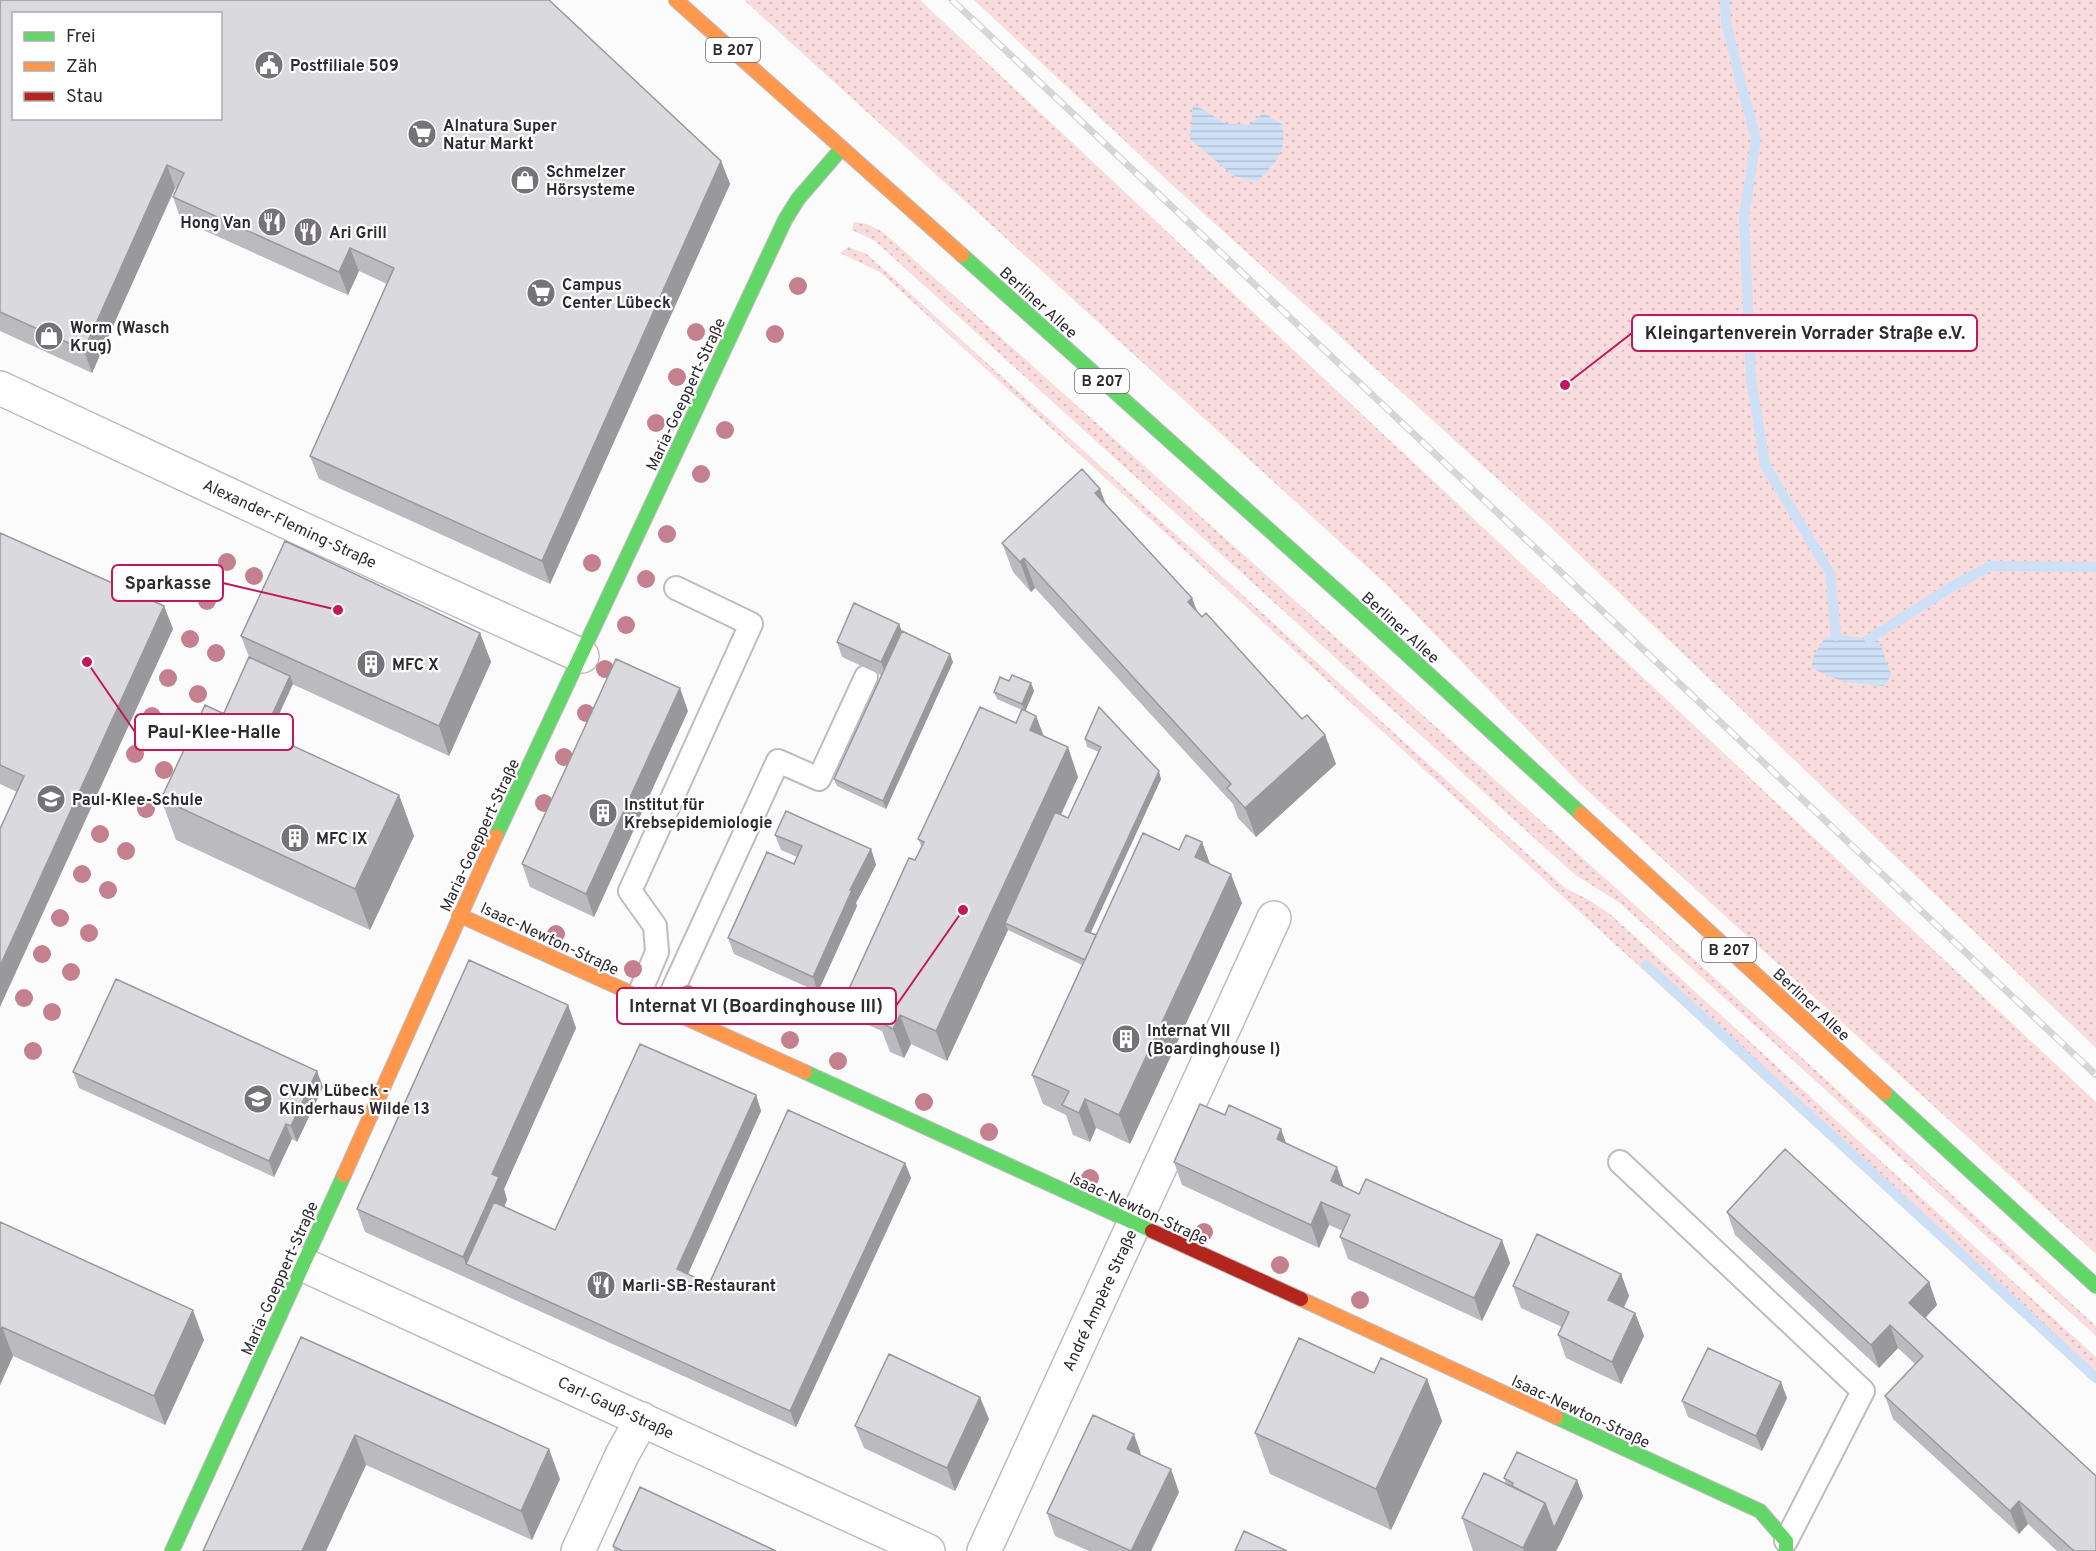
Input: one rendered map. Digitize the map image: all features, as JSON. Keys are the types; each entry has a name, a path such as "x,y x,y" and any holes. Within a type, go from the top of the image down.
{"street":[{"name":"Berliner Allee","path":"676,0 1363,614 2096,1286"},
{"name":"Maria-Goeppert-Straße","path":"172,1551 287,1302 459,915 784,220 798,199 842,148"},
{"name":"Alexander-Fleming-Straße","path":"0,388 291,525 582,656"},
{"name":"Isaac-Newton-Straße","path":"459,915 1760,1511 1786,1546"},
{"name":"André Ampère Straße","path":"984,1551 1274,918"},
{"name":"Carl-Gauß-Straße","path":"302,1264 928,1551"},
{"path":"578,1551 622,1455 642,1419"}],"lane":[{"path":"638,997 657,952 655,926 630,891 752,624 676,588"},
{"path":"664,1009 778,761 819,779 866,677"},
{"path":"1620,1162 1863,1391 1786,1546"}],"shaded area":[{"path":"744,0 920,0 2096,1102 2096,1254 1578,782 1387,585"},
{"path":"974,0 2096,0 2096,1048 1544,521 1170,183"},
{"path":"854,222 867,224 883,232 1626,897 2096,1326 2096,1336 1620,903 1574,874 875,241 852,230"},
{"path":"848,247 867,254 1565,888 1610,914 2096,1357 2096,1384 880,272 840,253"}],"water":[{"path":"1193,104 1227,124 1250,125 1263,113 1282,124 1282,149 1258,181 1234,176 1190,139"},
{"path":"1841,635 1879,641 1891,674 1886,684 1883,686 1846,681 1829,676 1812,667 1814,655 1825,638"}],"building":[{"name":"Campus Center Lübeck","path":"0,0 549,0 721,161 542,561 310,456 394,268 350,248 339,272 173,197 184,173 167,165 84,350 0,312"},
{"path":"1082,469 1100,489 1095,493 1192,598 1188,602 1202,617 1206,613 1302,719 1307,715 1325,735 1245,808 1227,788 1231,784 1024,558 1020,562 1002,543"},
{"path":"0,533 164,606 0,966 0,829 24,776 0,765"},
{"name":"MFC X","path":"285,541 480,633 439,726 241,636"},
{"path":"854,603 899,624 881,662 837,642"},
{"path":"902,631 950,654 883,801 834,779"},
{"path":"249,657 290,676 264,732 224,713"},
{"name":"Institut für Krebsepidemiologie","path":"616,659 680,688 586,894 522,864"},
{"path":"1012,675 1031,683 1022,704 994,692 1000,677 1009,681"},
{"name":"MFC IX","path":"205,705 399,795 355,889 161,799"},
{"path":"980,707 1016,723 1022,709 1036,716 1030,730 1068,747 936,1031 900,1015 893,1029 879,1022 885,1008 848,991 909,858 915,860 924,842 918,839"},
{"path":"1099,707 1159,771 1085,931 1096,935 1085,960 1005,923 1055,812 1068,818 1101,747 1085,739"},
{"path":"786,811 871,849 850,890 852,890 813,977 728,938 767,852 794,864 802,846 775,835"},
{"name":"Internat VII (Boardinghouse I)","path":"1143,833 1179,850 1186,835 1202,842 1195,857 1231,874 1119,1115 1085,1099 1079,1113 1062,1105 1069,1091 1032,1075"},
{"path":"469,960 568,1005 492,1174 499,1177 463,1257 357,1209"},
{"path":"116,979 317,1071 291,1126 286,1124 269,1161 73,1072"},
{"path":"640,1044 756,1095 677,1269 709,1284 788,1110 905,1163 790,1411 466,1264 494,1202 555,1230"},
{"path":"1200,1104 1225,1115 1229,1105 1281,1129 1277,1139 1337,1167 1331,1181 1359,1194 1366,1179 1502,1240 1474,1298 1340,1237 1350,1215 1321,1202 1311,1225 1174,1162"},
{"path":"1785,1149 1929,1282 1909,1303 2096,1476 2096,1551 2074,1551 2019,1501 2010,1511 1885,1396 1923,1356 1890,1325 1871,1345 1727,1212"},
{"path":"0,1222 193,1310 154,1396 2,1327 0,1332"},
{"path":"1537,1234 1621,1274 1608,1300 1635,1313 1612,1362 1558,1335 1569,1312 1513,1286"},
{"path":"301,1337 549,1449 521,1511 355,1435 302,1551 203,1551"},
{"path":"1299,1338 1374,1373 1381,1358 1427,1379 1376,1489 1255,1433"},
{"path":"1708,1348 1781,1382 1756,1436 1682,1401"},
{"path":"889,1354 980,1397 947,1468 855,1426"},
{"path":"1093,1415 1134,1434 1127,1449 1171,1469 1131,1551 1047,1513"},
{"path":"1517,1452 1577,1480 1554,1528 1545,1503 1512,1486 1513,1483 1504,1478"},
{"path":"1484,1473 1545,1503 1523,1548 1462,1518"},
{"path":"640,1487 776,1551 622,1551 613,1546"},
{"path":"1244,1531 1287,1551 1235,1551"}],"waterway":[{"path":"1725,0 1726,22 1756,139 1744,216 1751,379 1765,465 1830,573 1836,636"},
{"path":"1869,639 1948,589 1990,566 2096,567"},
{"path":"1646,965 2096,1378"}],"railway":[{"path":"952,0 2096,1075"}],"traffic: fast":[{"path":"496,836 785,220 798,199 842,148"},
{"path":"962,255 1363,614 1581,814"},
{"path":"805,1072 1152,1231"},
{"path":"1885,1093 2096,1286"},
{"path":"172,1551 344,1175"},
{"path":"1556,1417 1760,1511 1786,1541 1786,1551"}],"traffic: slow":[{"path":"676,0 962,255"},
{"path":"1581,814 1885,1093"},
{"path":"344,1175 496,836"},
{"path":"459,915 805,1072"},
{"path":"1301,1299 1556,1417"}],"traffic: jam":[{"path":"1152,1231 1301,1299"}],"place":[{"name":"Postfiliale 509","path":"269,65"},
{"name":"Alnatura Super Natur Markt","path":"422,134"},
{"name":"Schmelzer Hörsysteme","path":"525,180"},
{"name":"Hong Van","path":"272,222"},
{"name":"Ari Grill","path":"308,232"},
{"name":"Campus Center Lübeck","path":"541,293"},
{"name":"Worm (Wasch Krug)","path":"49,336"},
{"name":"Kleingartenverein Vorrader Straße e.V.","path":"1565,385"},
{"name":"Sparkasse","path":"338,610"},
{"name":"Paul-Klee-Halle","path":"87,662"},
{"name":"MFC X","path":"371,664"},
{"name":"Paul-Klee-Schule","path":"51,799"},
{"name":"Institut für Krebsepidemiologie","path":"603,813"},
{"name":"MFC IX","path":"295,838"},
{"name":"Internat VI (Boardinghouse III)","path":"963,910"},
{"name":"Internat VII (Boardinghouse I)","path":"1126,1039"},
{"name":"CVJM Lübeck - Kinderhaus Wilde 13","path":"258,1099"},
{"name":"Marli-SB-Restaurant","path":"601,1285"}]}
